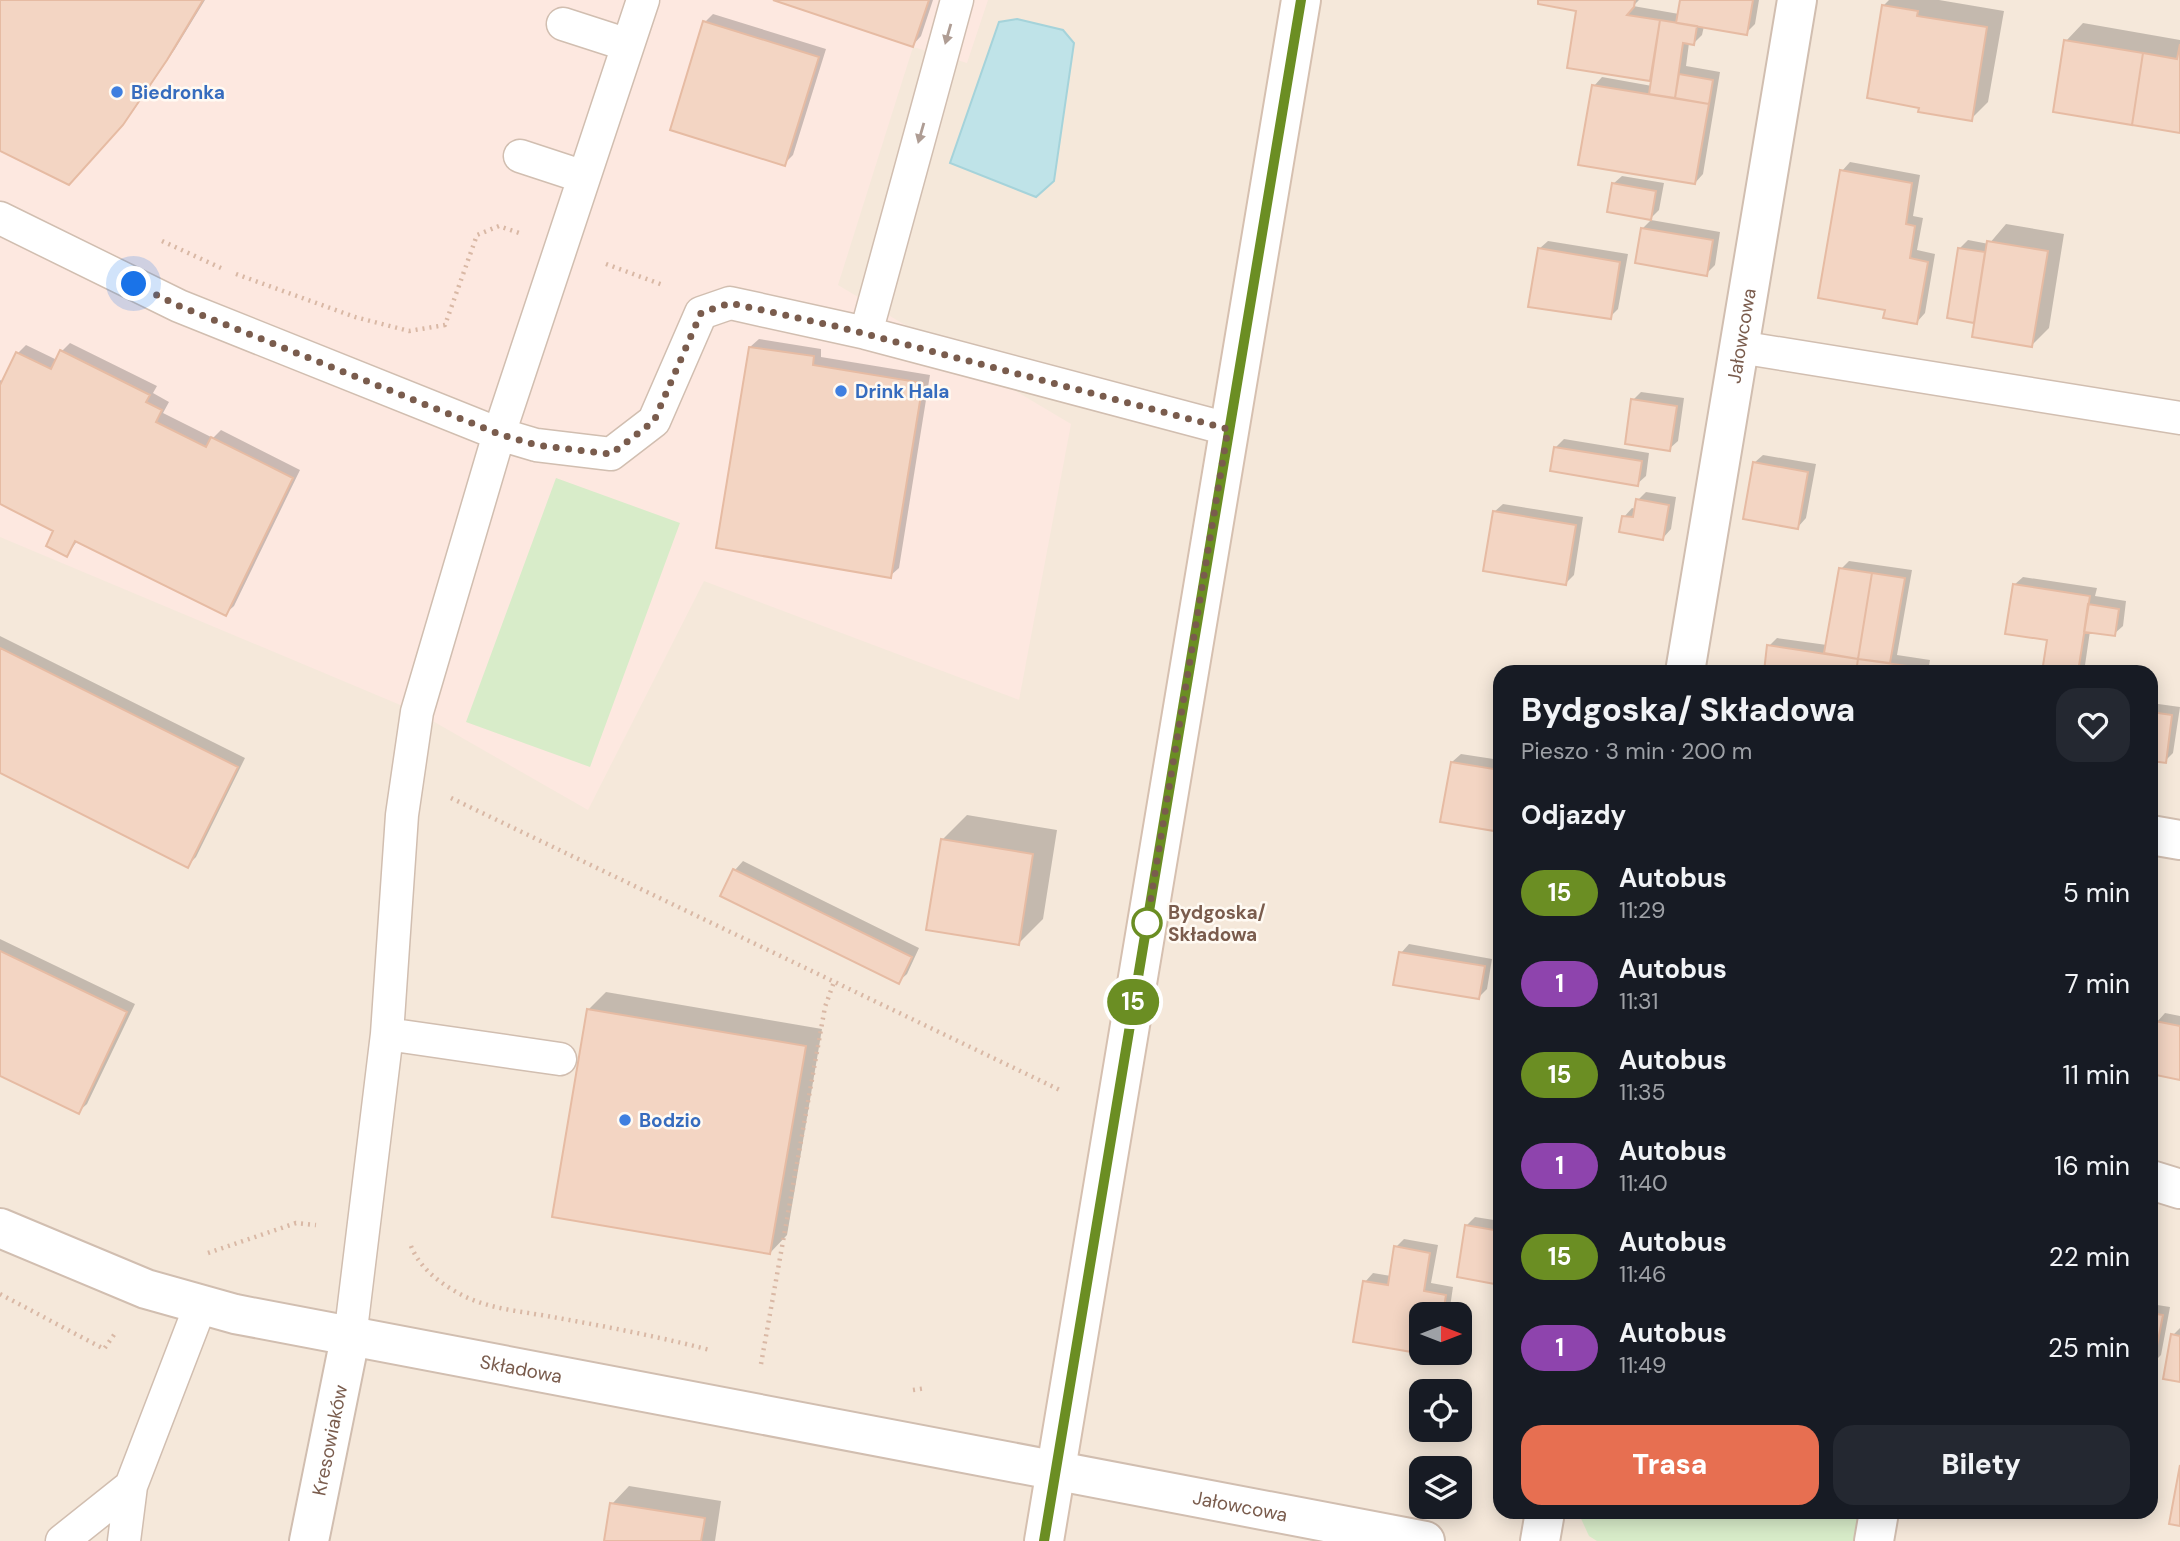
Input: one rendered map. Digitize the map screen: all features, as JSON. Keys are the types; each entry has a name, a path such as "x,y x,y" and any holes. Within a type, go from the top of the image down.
{"street":[{"path":"1044,1541 1301,0"},
{"name":"Jałowcowa","path":"1686,665 1797,0"},
{"path":"2158,836 2180,840"},
{"path":"2158,1182 2180,1189"},
{"name":"Składowa","path":"0,1228 146,1289 235,1314 1055,1471"},
{"name":"Kresowiaków","path":"309,1541 351,1338"},
{"name":"Jałowcowa","path":"1055,1471 1425,1541"},
{"path":"1540,1541 1544,1519"},
{"path":"1874,1541 1878,1519"}],"lane":[{"path":"351,1338 387,1034 402,815 417,712 499,434 643,0"},
{"path":"866,333 957,0"},
{"path":"563,24 628,45"},
{"path":"520,156 584,177"},
{"path":"0,218 179,306 499,434 536,445 611,454 654,421 701,313 730,303 866,333 1228,429"},
{"path":"1739,346 2180,418"},
{"path":"387,1034 560,1059"},
{"path":"124,1541 131,1486 201,1304"},
{"path":"62,1541 131,1486"}],"path":[{"path":"156,238 227,271 355,317 409,331 445,325 477,235 499,226 661,284 701,313"},
{"path":"407,777 1062,1091"},
{"path":"760,1372 825,1007 834,982"},
{"path":"0,1294 104,1349 146,1289 164,1256 185,1260 296,1223 406,1234 416,1259 435,1278 465,1297 500,1307 657,1336 711,1350"},
{"path":"900,1393 926,1388"}],"shaded area":[{"path":"0,0 2180,0 2180,1541 0,1541"},
{"path":"0,0 988,0 967,63 913,47 838,285 1071,424 1019,700 704,581 588,810 417,712 0,537"}],"green space":[{"path":"556,478 680,523 590,767 466,722"},
{"path":"1581,1519 1858,1519 1853,1541 1597,1541 1589,1536"}],"water":[{"path":"1017,19 1063,30 1074,43 1054,181 1036,197 950,163 999,22"}],"building":[{"path":"0,0 203,0 123,125 69,185 0,151"},
{"path":"773,0 929,0 913,47"},
{"path":"1538,0 1635,0 1634,7 1627,15 1660,20 1650,81 1567,68 1576,11 1538,4"},
{"path":"1680,0 1753,0 1747,35 1676,23"},
{"path":"1882,5 1918,11 1917,16 1987,27 1972,121 1918,112 1919,108 1867,98"},
{"path":"1660,20 1697,26 1694,45 1683,43 1675,98 1649,94"},
{"path":"703,21 819,57 785,166 670,130"},
{"path":"2064,40 2143,53 2132,125 2053,112"},
{"path":"2180,44 2180,133 2132,125 2143,53 2177,59"},
{"path":"1679,74 1713,80 1709,104 1675,98"},
{"path":"1592,85 1709,104 1695,184 1578,165"},
{"path":"1840,170 1912,183 1906,224 1915,226 1910,258 1928,262 1917,324 1883,318 1885,310 1818,298"},
{"path":"1612,183 1656,191 1651,220 1607,212"},
{"path":"1641,228 1713,240 1707,276 1635,263"},
{"path":"1987,241 2048,251 2032,347 1972,337"},
{"path":"1538,248 1620,262 1611,319 1528,307"},
{"path":"1958,248 1985,252 1974,323 1947,318"},
{"path":"749,347 814,356 813,365 923,383 891,578 716,548"},
{"path":"60,350 150,395 146,402 162,410 156,422 206,447 211,437 293,478 226,616 75,541 67,557 46,546 53,531 0,504 0,385 16,352 51,369"},
{"path":"1631,399 1677,406 1670,451 1625,444"},
{"path":"1554,447 1642,461 1638,486 1550,471"},
{"path":"1753,462 1808,472 1798,529 1743,519"},
{"path":"1636,499 1669,505 1663,540 1619,532 1622,516 1633,517"},
{"path":"1493,511 1576,525 1566,585 1483,571"},
{"path":"1839,568 1872,573 1858,659 1824,653"},
{"path":"1872,573 1905,578 1890,663 1858,659"},
{"path":"2013,584 2090,596 2079,665 2043,665 2047,640 2005,634"},
{"path":"2088,604 2119,609 2115,636 2084,632"},
{"path":"1767,645 1858,659 1857,665 1765,665"},
{"path":"0,648 238,767 188,868 0,773"},
{"path":"1858,659 1901,665 1857,665"},
{"path":"2158,713 2172,715 2166,763 2158,762"},
{"path":"1451,762 1493,769 1493,831 1440,822"},
{"path":"941,839 1033,854 1019,945 926,930"},
{"path":"733,869 912,957 899,984 720,896"},
{"path":"0,951 127,1012 79,1114 0,1076"},
{"path":"1399,952 1485,966 1479,999 1393,985"},
{"path":"587,1009 806,1046 770,1254 552,1217"},
{"path":"2158,1022 2180,1026 2180,1080 2158,1075"},
{"path":"1465,1225 1493,1230 1493,1284 1457,1277"},
{"path":"1394,1246 1430,1253 1424,1291 1446,1295 1445,1302 1409,1302 1409,1352 1353,1342 1363,1281 1388,1285"},
{"path":"2158,1314 2163,1315 2158,1340"},
{"path":"2171,1334 2180,1336 2180,1382 2163,1379"},
{"path":"2180,1465 2180,1526 2169,1524"},
{"path":"610,1503 705,1518 701,1541 604,1541"}],"bus line":[{"name":"15","path":"1044,1541 1301,0"}],"place":[{"name":"Biedronka","path":"117,92"},
{"name":"Drink Hala","path":"841,391"},
{"name":"Bydgoska/ Składowa","path":"1147,923"},
{"name":"Bodzio","path":"625,1120"}],"route":[{"path":"134,284 179,306 499,434 536,445 611,454 654,421 701,313 730,303 866,333 1228,429 1146,928 1147,923"}]}
